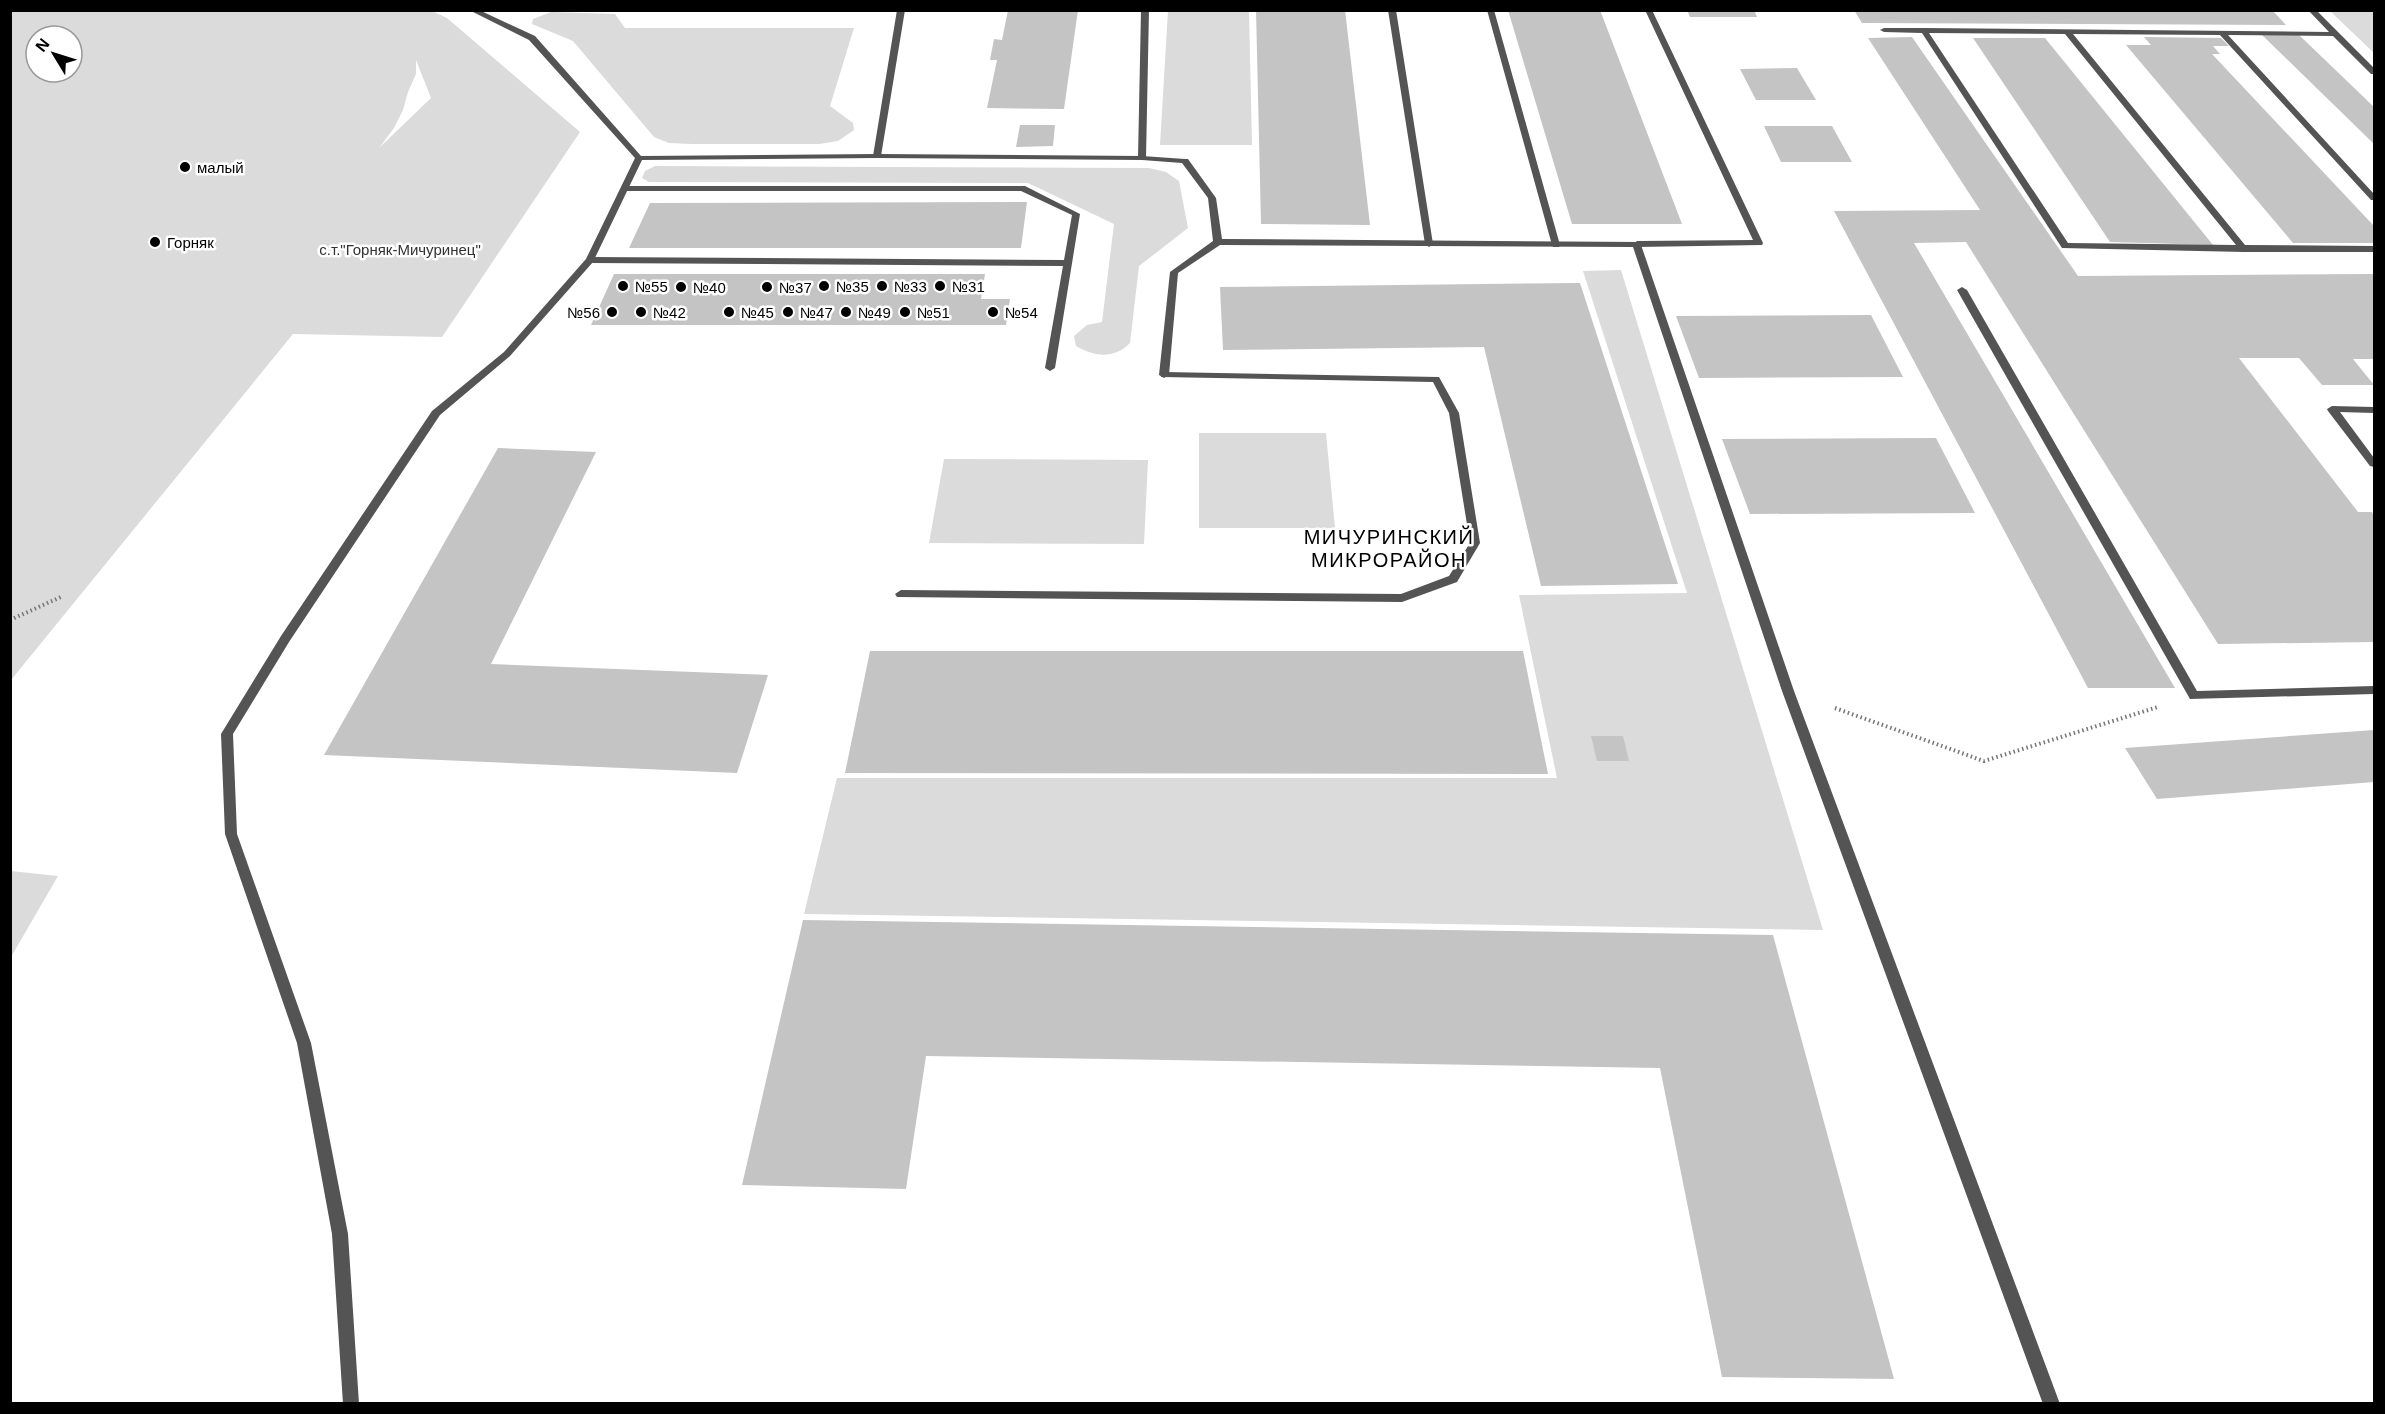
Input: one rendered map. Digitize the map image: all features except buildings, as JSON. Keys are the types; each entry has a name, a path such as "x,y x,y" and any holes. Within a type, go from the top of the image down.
{"street":[{"path":"472,10 532,38 639,158 877,156 1142,158 1185,161 1212,198 1218,242"},
{"path":"877,156 901,10"},
{"path":"1142,158 1145,10"},
{"path":"1392,10 1429,244"},
{"path":"1490,10 1556,245"},
{"path":"901,594 1402,598 1453,579 1476,543 1454,412 1436,379 1164,375 1174,272 1218,242 1556,245 1759,243 1648,10"},
{"path":"2311,10 2374,72"},
{"path":"1884,30 2335,34"},
{"path":"1924,30 2065,246 2374,249"},
{"path":"2068,33 2244,249"},
{"path":"2222,33 2374,198"},
{"path":"351,1404 340,1234 304,1043 231,834 227,734 285,639 436,413 507,354 590,260 639,158"},
{"path":"624,189 1022,188 1076,214 1050,368"},
{"path":"1637,244 1788,691 2052,1404"},
{"path":"590,260 1068,262"},
{"path":"1962,290 2194,696 2374,690"},
{"path":"2374,410 2332,409 2374,464"}],"path":[{"path":"10,620 63,596"},
{"path":"1788,691 1984,761 2194,696"}],"green space":[{"name":"с.т.\"Горняк-Мичуринец\"","path":"11,11 432,11 447,18 580,132 442,337 293,334 11,680","holes":["416,60 431,98 379,148 394,128 403,110 416,74"]},
{"path":"1168,11 1249,11 1252,145 1160,145"},
{"path":"2330,11 2374,11 2374,53"},
{"path":"551,12 615,14 625,28 854,28 830,106 853,123 854,130 838,141 819,144 669,143 654,137 573,41 532,24 533,19"},
{"path":"655,166 1149,168 1166,172 1179,181 1188,228 1139,266 1130,343 1118,352 1104,355 1076,346 1074,336 1087,325 1102,322 1114,224 1028,183 649,182 642,178 645,171"},
{"path":"1621,270 1823,930 804,914 837,778 1557,778 1519,595 1687,593 1583,271"},
{"path":"1199,433 1326,433 1335,528 1199,528"},
{"path":"944,459 1148,460 1144,544 929,543"},
{"path":"10,871 58,876 11,957"}],"place":[{"name":"малый","path":"185,167"},
{"name":"Горняк","path":"155,242"},
{"name":"№55","path":"623,286"},
{"name":"№35","path":"824,286"},
{"name":"№33","path":"882,286"},
{"name":"№31","path":"940,286"},
{"name":"№40","path":"681,287"},
{"name":"№37","path":"767,287"},
{"name":"№56","path":"612,312"},
{"name":"№42","path":"641,312"},
{"name":"№45","path":"729,312"},
{"name":"№47","path":"788,312"},
{"name":"№49","path":"846,312"},
{"name":"№51","path":"905,312"},
{"name":"№54","path":"993,312"}],"district":[{"name":"МИЧУРИНСКИЙ МИКРОРАЙОН","path":"1389,548"}]}
